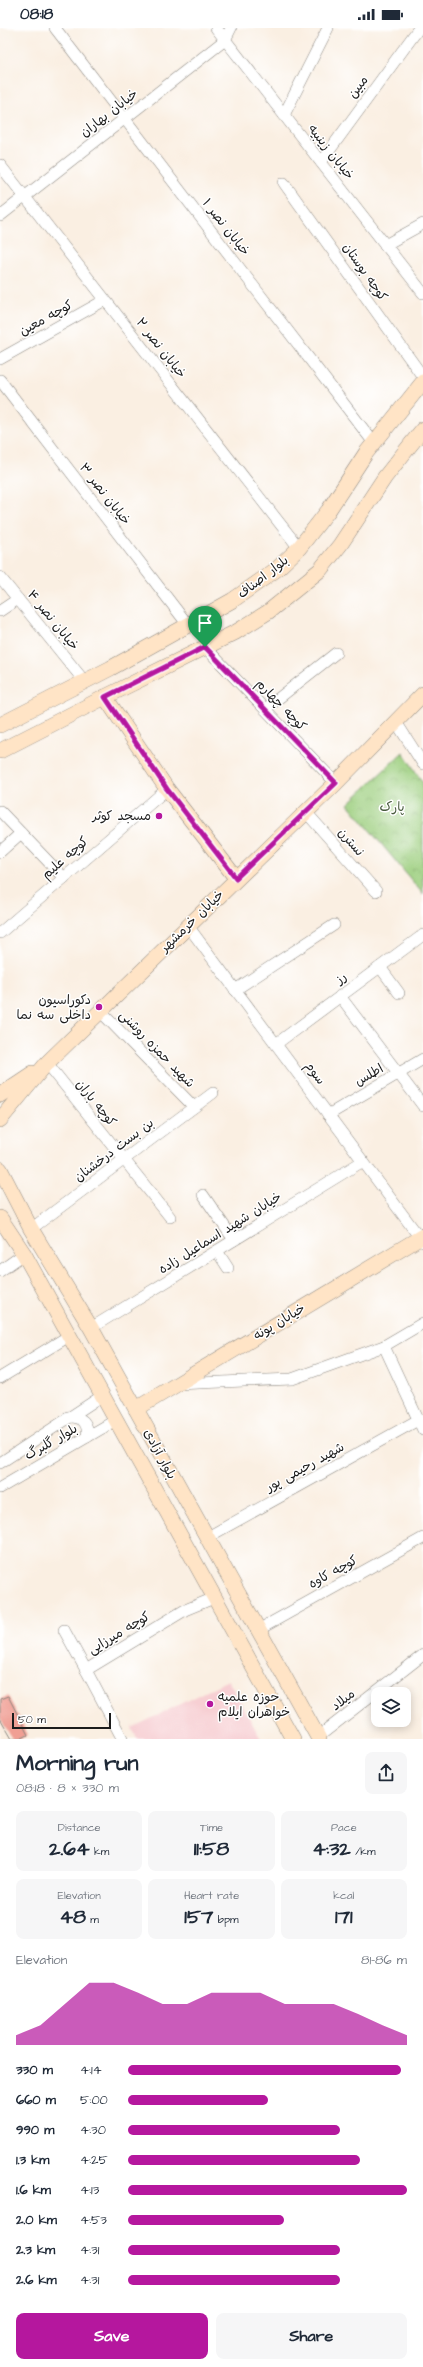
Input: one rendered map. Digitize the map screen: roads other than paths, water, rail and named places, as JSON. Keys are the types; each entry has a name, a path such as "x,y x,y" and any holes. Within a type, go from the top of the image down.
{"main road":[{"name":"بلوار اصناف","path":"0,725 85,682 257,585 299,548 328,511 374,442 423,382"},
{"path":"0,751 236,632 262,616 320,570 340,545 385,477 423,429"},
{"name":"خیابان خرمشهر","path":"0,1120 47,1063 305,811 336,783 423,694"},
{"path":"105,697 167,789 236,878"},
{"name":"خیابان خرمشهر","path":"0,1095 47,1063"},
{"name":"بلوار آزادی","path":"0,1169 31,1229 91,1328 318,1738"},
{"path":"1,1220 3,1214 8,1208 16,1206 22,1209"},
{"name":"بلوار آزادی","path":"1,1220 24,1254 293,1739"},
{"name":"خیابان پونه","path":"136,1409 422,1239"}],"street":[{"name":"خیابان نصر ۱","path":"55,28 374,442"},
{"name":"خیابان زینبیه","path":"216,28 423,293"},
{"name":"خیابان بهاران","path":"0,216 225,40 231,28"},
{"path":"284,115 328,28"},
{"name":"مبین","path":"321,162 419,28"},
{"name":"خیابان نصر ۲","path":"0,166 299,548"},
{"name":"کوچه بوستان","path":"284,183 423,377"},
{"path":"385,245 423,224"},
{"name":"کوچه معین","path":"0,359 105,300"},
{"name":"خیابان نصر ۳","path":"0,380 188,625"},
{"name":"خیابان نصر ۴","path":"0,577 85,682"},
{"path":"0,611 18,599"},
{"name":"کوچه چهارم","path":"205,647 336,783"},
{"path":"265,709 336,653"},
{"path":"396,722 423,764"},
{"name":"کوچه علیم","path":"0,933 167,789"},
{"path":"0,811 64,878"},
{"name":"نسترن","path":"305,811 376,891"},
{"path":"0,852 21,833"},
{"path":"236,990 334,925"},
{"name":"سوم","path":"188,926 422,1239"},
{"name":"رز","path":"276,1044 423,935"},
{"path":"380,967 399,993"},
{"path":"340,996 423,1106"},
{"name":"شهید حمزه روشنی","path":"100,1011 194,1107"},
{"name":"اطلس","path":"328,1115 423,1059"},
{"name":"کوچه باران","path":"47,1063 170,1217"},
{"name":"بن بست درخشنان","path":"31,1229 213,1093"},
{"name":"خیابان شهید اسماعیل زاده","path":"91,1328 363,1161"},
{"path":"203,1195 234,1240"},
{"path":"217,1251 228,1268"},
{"path":"0,1271 24,1254"},
{"path":"177,1384 292,1379 384,1346 423,1323"},
{"path":"0,1378 69,1336"},
{"path":"384,1346 423,1430"},
{"name":"بلوار گلبرگ","path":"0,1463 102,1396"},
{"path":"68,1417 78,1417 83,1420 87,1426 87,1437"},
{"name":"بلوار گلبرگ","path":"0,1488 116,1420"},
{"name":"شهید رحیمی پور","path":"206,1538 418,1420"},
{"name":"کوچه کاوه","path":"258,1630 423,1538"},
{"name":"کوچه میرزایی","path":"122,1738 86,1670 184,1610 214,1598"},
{"path":"64,1630 86,1670"},
{"name":"میلاد","path":"318,1738 423,1655"}],"place":[{"name":"مسجد کوثر","path":"159,816"},
{"name":"دکوراسیون داخلی سه نما","path":"99,1007"},
{"name":"حوزه علمیه خواهران ایلام","path":"210,1704"}],"park label":[{"name":"پارک","path":"392,807"}]}
